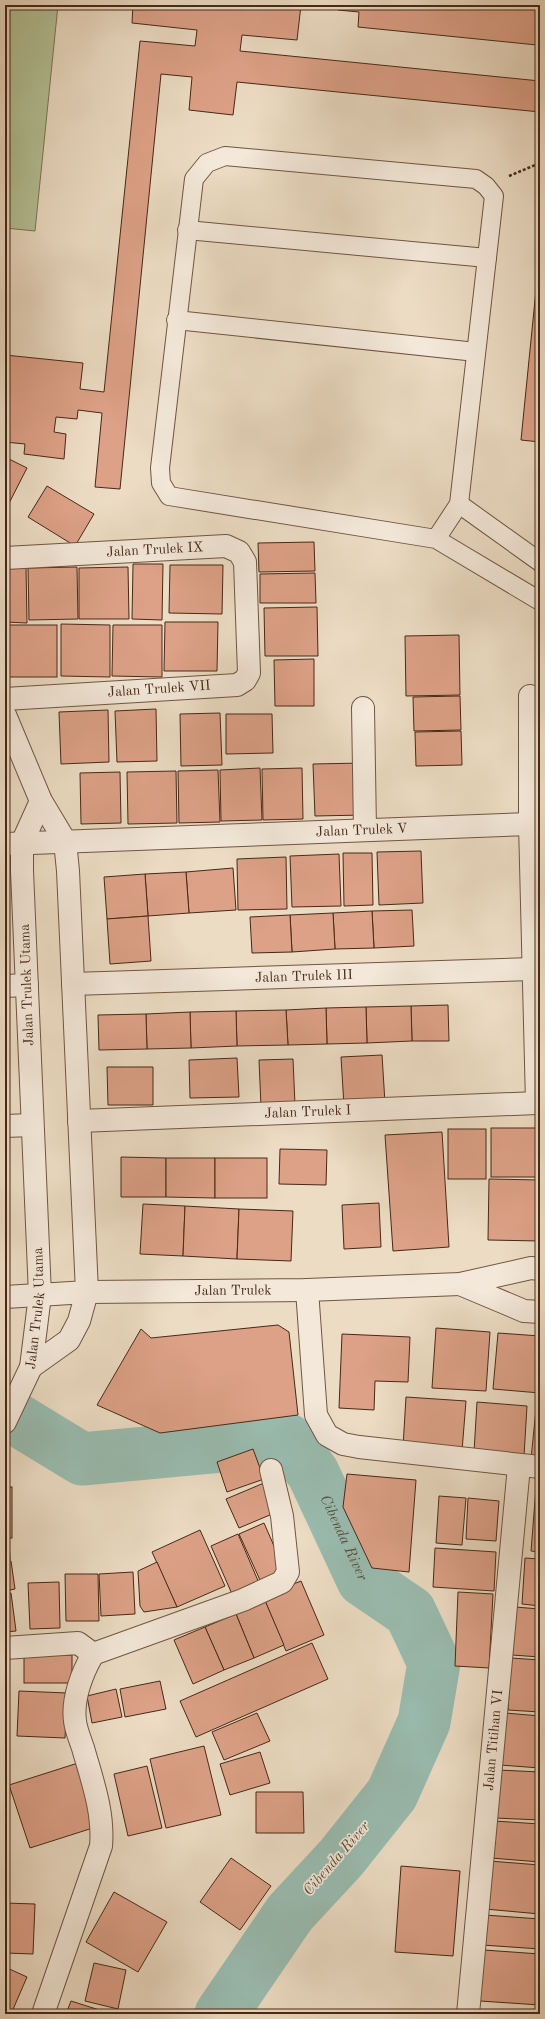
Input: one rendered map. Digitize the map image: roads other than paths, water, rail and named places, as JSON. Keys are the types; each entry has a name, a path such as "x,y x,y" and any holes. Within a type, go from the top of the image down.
{"street":[{"path":"5,542 30,555"},
{"name":"Jalan Trulek IX","path":"5,558 30,555 226,546 239,552 245,562 246,615"},
{"name":"Jalan Trulek VII","path":"5,699 237,684 245,680 249,673 246,615"},
{"path":"530,696 535,829"},
{"path":"364,708 365,830"},
{"name":"Jalan Trulek Utama","path":"5,715 41,801 65,841 87,1292 79,1320 69,1340 31,1367"},
{"name":"Jalan Trulek Utama","path":"31,1367 40,1295 22,871 14,843 41,801"},
{"name":"Jalan Trulek V","path":"14,843 365,830 535,829"},
{"name":"Jalan Trulek I","path":"79,1121 538,1102 534,969 535,829"},
{"name":"Jalan Trulek III","path":"73,984 534,969"},
{"path":"5,986 27,986"},
{"path":"5,1126 32,1125"},
{"name":"Jalan Trulek","path":"5,1297 87,1292 306,1290 460,1284 531,1268 540,1269"},
{"name":"Jalan Trulek","path":"460,1284 524,1311 540,1312"},
{"path":"306,1290 316,1415 327,1435 343,1444 359,1447 530,1466"},
{"path":"5,1422 20,1386 31,1367"},
{"name":"Jalan Titihan VI","path":"468,2014 530,1466"},
{"path":"43,2014 101,1846 103,1826 96,1795 75,1721 76,1701 83,1672 93,1654 244,1600 282,1582 288,1572 282,1516 271,1470"},
{"path":"5,1648 74,1643 83,1645 93,1654"}],"lane":[{"path":"436,539 459,504 494,196 486,186 476,179 225,156 207,163 194,179 176,320 160,468 161,483 169,496 436,539 538,596"},
{"path":"187,230 487,258"},
{"path":"176,320 476,352"},
{"path":"459,504 540,562"}],"waterway":[{"name":"Cibenda River","path":"5,1412 82,1459 288,1440 313,1473 363,1580 410,1612 434,1663 424,1722 392,1794 341,1858 290,1913 221,2014"}]}
